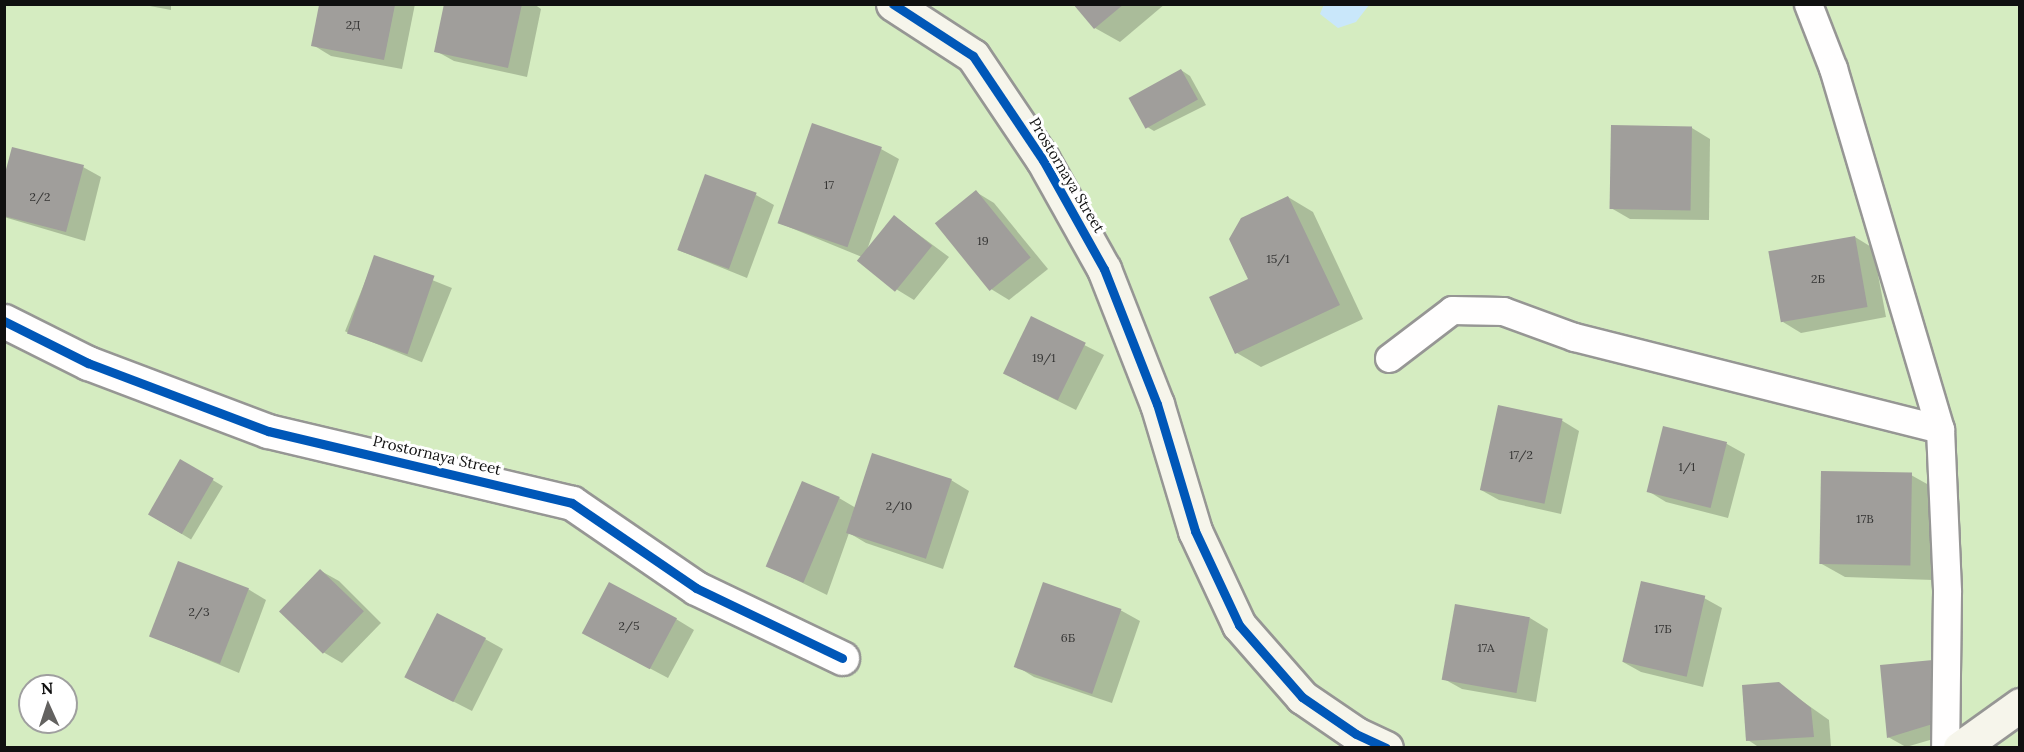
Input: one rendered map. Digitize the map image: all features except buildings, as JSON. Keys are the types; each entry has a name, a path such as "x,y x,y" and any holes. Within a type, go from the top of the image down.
{"street":[{"name":"Prostornaya Street","path":"893,4 973,56 1044,160 1104,268 1157,404 1195,531 1239,625 1302,697 1356,734 1386,747"},
{"name":"Prostornaya Street","path":"4,321 88,363 268,431 572,503 696,588 842,658"},
{"path":"1960,747 2019,705"}],"lane":[{"path":"1808,4 1833,68 1940,429 1947,580 1945,747"},
{"path":"1389,358 1452,309 1503,311 1574,337 1940,429"}],"green space":[{"path":"4,5 2019,5 2019,747 5,747"}],"water":[{"path":"1324,4 1369,5 1356,22 1338,28 1320,14"}],"cycle path":[{"path":"893,4 973,56 1043,160 1104,269 1157,404 1195,531 1239,625 1302,697 1356,734 1386,748"},
{"path":"4,321 88,363 268,431 572,503 696,588 842,658"}]}
